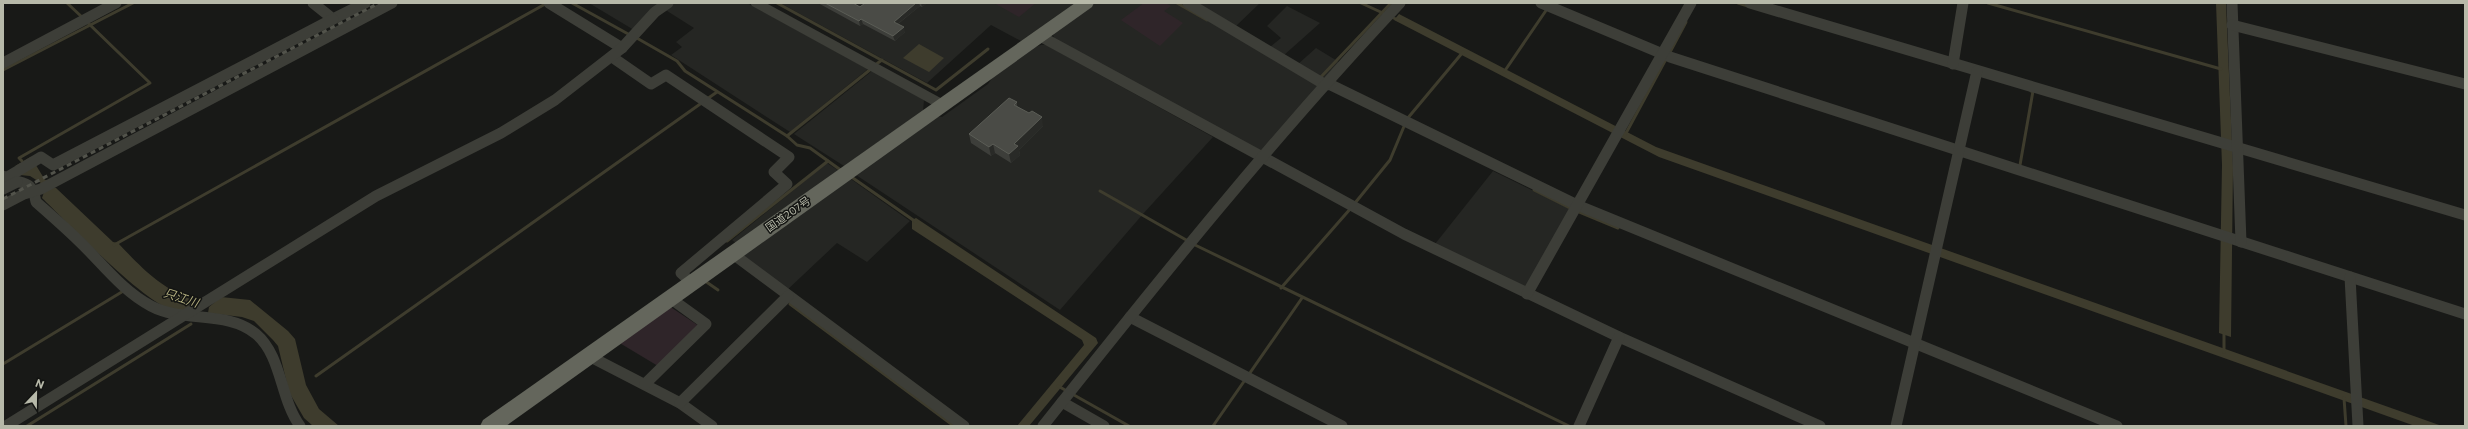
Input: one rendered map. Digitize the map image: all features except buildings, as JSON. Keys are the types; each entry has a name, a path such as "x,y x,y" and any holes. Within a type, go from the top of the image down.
{"highway":[{"name":"国道207号","path":"490,426 1086,3"}],"street":[{"path":"3,63 116,3"},
{"path":"313,3 333,19"},
{"path":"3,189 33,160 41,157 53,165 365,3"},
{"path":"3,205 52,183 392,3"},
{"path":"549,3 622,48"},
{"path":"6,426 376,196 501,133 548,105 612,57 633,37 655,12 668,3"},
{"path":"756,3 943,105"},
{"path":"1188,3 1320,82 1331,85 1406,121 1576,209 1913,347 2117,426"},
{"path":"1043,426 1189,242 1262,157 1320,82 1400,3"},
{"path":"1541,3 1666,55 2465,314"},
{"path":"1527,294 1529,287 1576,209 1622,126 1666,55 1691,3"},
{"path":"1750,3 1953,64 1976,74 2465,215"},
{"path":"1953,64 1963,3"},
{"path":"2232,3 2231,147 2236,240"},
{"path":"2232,25 2465,84"},
{"path":"1040,36 1352,206 1527,294 1619,337 1820,426"},
{"path":"612,57 651,84 666,74 789,157 774,172 787,184 681,272 696,279"},
{"path":"1896,426 1976,74"},
{"path":"4,177 16,176 38,190"},
{"path":"38,190 36,202 82,244 127,289 156,309 169,315 238,325 256,334 272,356 282,391 300,426"},
{"path":"733,254 964,426"},
{"path":"2350,277 2358,426"},
{"path":"680,403 788,296"},
{"path":"645,384 706,324 670,298"},
{"path":"1130,317 1342,426"},
{"path":"1579,426 1619,337"},
{"path":"589,356 680,403 712,426"},
{"path":"1067,396 1104,426"}],"shaded area":[{"path":"589,3 663,3 634,30"},
{"path":"673,3 747,3 868,69 790,132 671,55 682,47 676,42 694,28 664,9"},
{"path":"780,3 1075,3 1021,41 991,25 927,83"},
{"path":"994,3 1036,3 1019,17"},
{"path":"1093,3 1260,3 1236,26 1270,47 1281,38 1267,26 1287,6 1320,23 1283,56 1297,65 1316,48 1339,62 1263,152 1055,40 1053,35 1056,30"},
{"path":"1144,3 1166,3 1171,6 1164,11 1183,23 1160,46 1121,20"},
{"path":"1046,45 1213,137 1143,214 1060,310 856,175 936,116 942,117 988,84 995,74 1032,48"},
{"path":"872,71 924,100 923,111 844,166 794,134"},
{"path":"827,163 839,171 737,244 732,240"},
{"path":"1493,171 1574,211 1527,290 1435,244"},
{"path":"848,177 910,221 867,262 837,243 785,292 740,256"},
{"path":"669,306 699,326 658,366 618,342"}],"water":[{"path":"2216,3 2226,4 2233,167 2231,337 2219,333 2222,165"},
{"path":"1399,14 1656,147 2442,426 2415,426 1659,157 1394,20"},
{"path":"919,44 944,58 929,72 903,58"},
{"name":"只江川","path":"32,156 31,157 45,180 48,180 50,186 56,188 113,242 118,243 152,276 170,289 193,300 189,308 177,311 164,307 128,281 88,243 42,198 45,189 39,184 41,183 30,176 20,175 21,172 15,166"},
{"path":"916,218 1096,338 1098,343 1029,426 1017,426 1084,345 1082,340 912,229 912,220"},
{"path":"221,297 250,300 288,331 295,339 306,385 319,409 339,426 313,426 304,418 289,392 278,346 273,340 254,321 242,317 208,313 209,307"}],"waterway":[{"path":"67,3 83,18"},
{"path":"90,25 133,3"},
{"path":"114,245 547,3"},
{"path":"572,3 630,35"},
{"path":"777,3 882,60"},
{"path":"1177,3 1207,20"},
{"path":"1361,3 1382,13"},
{"path":"1382,13 1391,3"},
{"path":"1738,3 1748,6"},
{"path":"1988,3 2221,69"},
{"path":"1504,72 1547,9"},
{"path":"1319,79 1382,13"},
{"path":"1382,13 1398,20"},
{"path":"87,22 90,25"},
{"path":"1669,54 1686,22"},
{"path":"3,70 90,25"},
{"path":"22,161 19,158 150,83 90,25"},
{"path":"635,37 677,61 685,71 787,136"},
{"path":"882,60 936,90 988,49"},
{"path":"1407,119 1463,52"},
{"path":"1625,135 1666,59"},
{"path":"875,65 882,60"},
{"path":"787,136 871,69"},
{"path":"2020,165 2033,91 2031,91"},
{"path":"707,99 717,92"},
{"path":"316,376 703,102"},
{"path":"1355,203 1390,160 1405,124"},
{"path":"787,136 797,145 810,148 842,171"},
{"path":"727,241 828,161"},
{"path":"850,176 916,222"},
{"path":"1534,190 1572,209"},
{"path":"1100,191 1188,241"},
{"path":"1282,287 1351,208"},
{"path":"1577,211 1618,228"},
{"path":"1193,244 1282,287"},
{"path":"705,281 718,290"},
{"path":"1282,287 1569,426"},
{"path":"3,364 125,290"},
{"path":"1213,426 1302,298"},
{"path":"790,304 954,426"},
{"path":"27,426 191,324"},
{"path":"2224,332 2224,352"},
{"path":"1058,386 1129,426"},
{"path":"2344,398 2346,426"}],"railway":[{"path":"3,199 379,3"}]}
